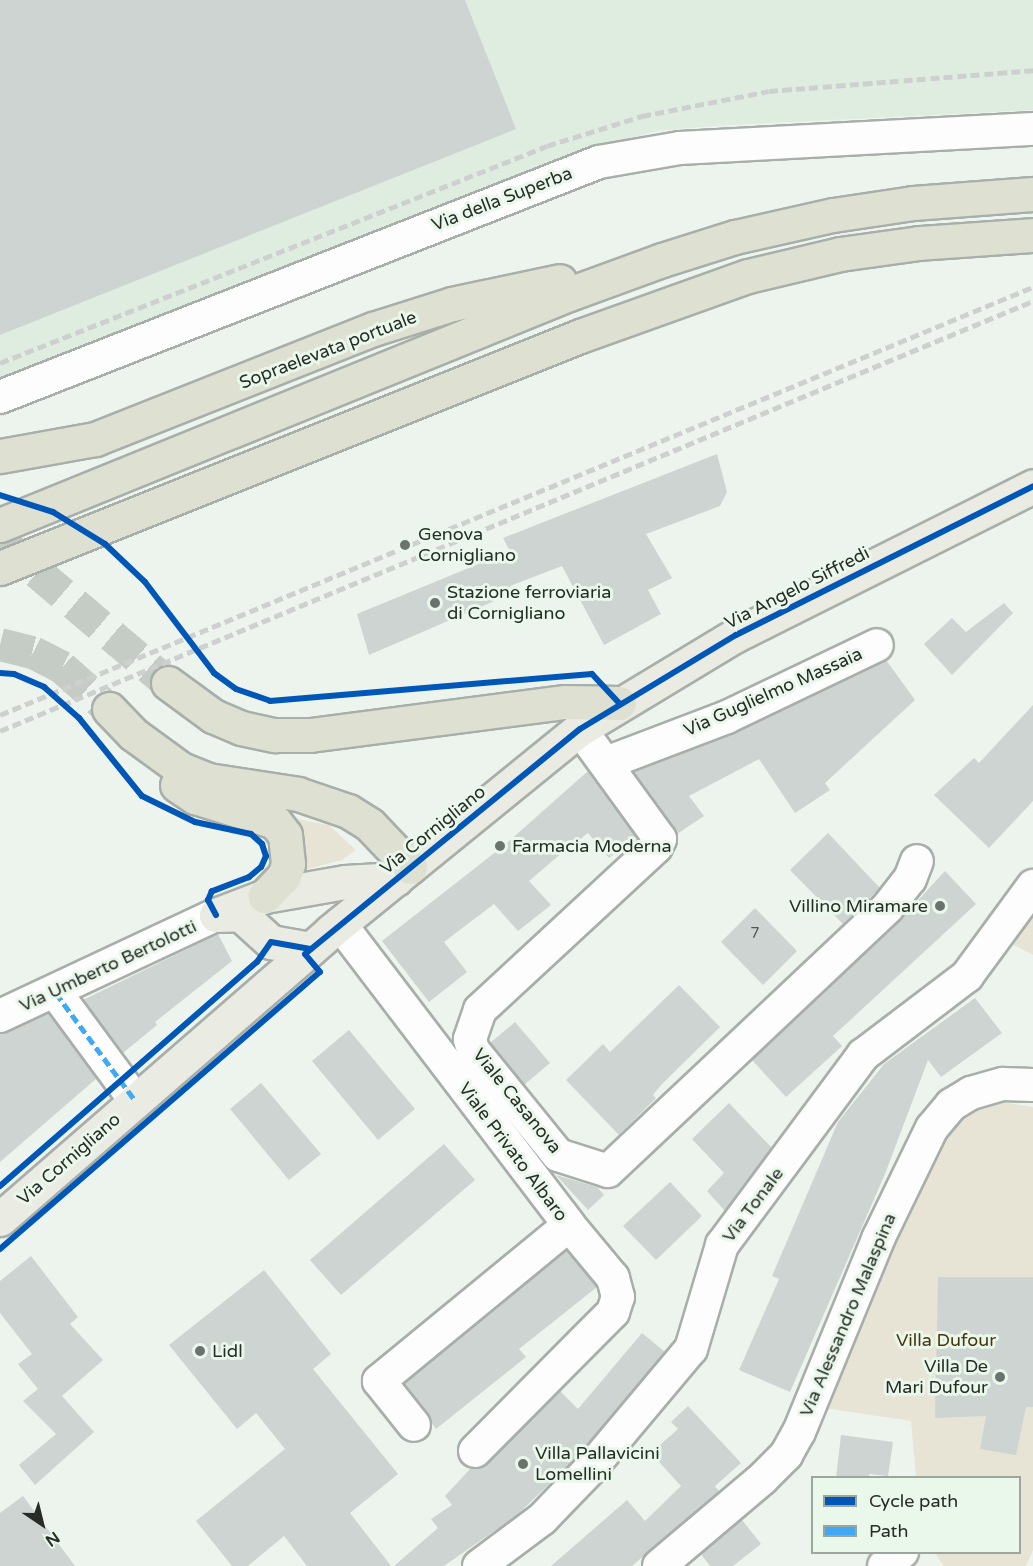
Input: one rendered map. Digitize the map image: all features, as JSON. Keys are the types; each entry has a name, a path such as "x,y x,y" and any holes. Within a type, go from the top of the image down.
{"highway":[{"path":"0,525 569,294 662,260 735,237 833,214 913,203 1033,194"},
{"path":"0,568 661,304 748,276 851,253 1033,235"},
{"name":"Sopraelevata portuale","path":"0,456 95,439 374,329 452,304 662,260"},
{"path":"168,683 213,716 241,728 276,735 310,735 565,702 620,703"},
{"path":"109,710 133,734 166,759 208,780 298,794 348,811 370,825 403,873"},
{"path":"133,734 150,759 195,797 275,822 285,835 288,864 284,876 265,896"}],"main road":[{"name":"Via Angelo Siffredi","path":"580,729 736,635 1033,486"},
{"name":"Via Cornigliano","path":"0,1219 310,949 580,729"},
{"path":"216,915 265,896 403,873"},
{"path":"216,915 240,914 271,942 310,949"}],"street":[{"name":"Via della Superba","path":"0,397 569,172 632,155 732,145 1033,129"},
{"name":"Via Guglielmo Massaia","path":"606,763 727,717 877,645"},
{"path":"580,729 606,763"},
{"name":"Viale Casanova","path":"606,763 660,839 656,847 480,1010 470,1039 473,1050 558,1155 608,1172 887,908 910,879 917,861"},
{"name":"Via Tonale","path":"479,1566 542,1519 591,1468 691,1349 722,1245 863,1055 967,976 1033,886"},
{"name":"Via Umberto Bertolotti","path":"13,1012 216,915"},
{"name":"Viale Privato Albaro","path":"340,924 569,1225 379,1381 414,1425"},
{"path":"56,993 135,1100"},
{"name":"Via Alessandro Malaspina","path":"659,1566 763,1478 786,1455 799,1432 878,1239 932,1128 951,1105 971,1093 1003,1084 1033,1085"},
{"path":"475,1451 613,1312 618,1298 613,1278 569,1225"},
{"path":"884,1566 899,1554"}],"shaded area":[{"path":"0,0 1033,0 1033,110 714,126 657,131 592,148 0,385"}],"green space":[{"path":"292,818 329,825 356,850 342,860 300,871 304,854"},
{"path":"1033,903 1033,955 1006,941"},
{"name":"Villa Dufour","path":"997,1101 1033,1107 1033,1550 1026,1566 944,1566 936,1554 1021,1554 1021,1476 916,1476 911,1421 824,1408 930,1154 960,1115 974,1106"}],"building":[{"path":"0,0 465,0 516,129 0,335"},
{"path":"717,454 727,492 720,506 646,534 672,578 648,590 661,614 604,645 562,566 510,586 513,593 369,655 357,614 510,551 503,538"},
{"path":"1004,603 1013,613 952,675 924,644 952,618 966,632"},
{"path":"886,660 915,700 825,783 830,790 795,813 759,759 689,796 704,816 677,834 633,772 735,733"},
{"path":"1033,705 1033,801 989,848 934,795 974,758 979,763"},
{"path":"588,771 636,836 609,858 588,833 557,857 529,881 551,905 518,931 494,904 444,942 467,972 429,1002 382,941 507,843"},
{"path":"828,833 880,888 843,924 790,870"},
{"path":"945,871 976,904 833,1036 842,1046 786,1097 752,1060 899,921"},
{"path":"755,908 797,951 763,985 721,942"},
{"path":"218,934 232,961 155,1022 157,1025 123,1053 83,1000"},
{"path":"679,985 720,1027 661,1085 653,1095 656,1098 619,1135 566,1080 603,1044 610,1052"},
{"path":"975,998 1002,1033 941,1077 928,1060 885,1174 790,1392 739,1370 779,1279 772,1276 838,1122 884,1064"},
{"path":"49,1013 97,1078 0,1162 0,1034"},
{"path":"515,1022 550,1063 524,1085 490,1043"},
{"path":"349,1030 415,1109 378,1140 312,1061"},
{"path":"261,1083 321,1154 289,1180 230,1109"},
{"path":"729,1103 772,1148 725,1211 707,1191 724,1173 692,1139"},
{"path":"444,1144 475,1180 341,1295 310,1260"},
{"path":"556,1175 597,1187 604,1195 588,1210"},
{"path":"670,1182 702,1216 656,1260 623,1226"},
{"path":"567,1250 597,1287 519,1349 526,1357 436,1429 404,1384"},
{"path":"31,1256 78,1317 70,1324 103,1360 62,1396 94,1432 35,1485 19,1465 56,1434 23,1401 38,1389 18,1364 32,1354 0,1313 0,1281"},
{"path":"264,1270 331,1354 313,1369 398,1474 350,1513 391,1566 307,1566 284,1536 248,1566 232,1566 196,1521 285,1449 256,1413 237,1429 169,1345"},
{"name":"Villa De Mari Dufour","path":"938,1277 1033,1277 1033,1407 1026,1407 1016,1455 980,1449 986,1416 935,1418"},
{"name":"Villa Pallavicini Lomellini","path":"642,1333 665,1352 578,1456 517,1515 444,1566 394,1566 438,1528 431,1519 452,1505 445,1496 471,1468 488,1464 560,1391 578,1409"},
{"path":"688,1406 741,1463 715,1486 719,1491 632,1566 551,1566 627,1500 645,1521 681,1486 651,1453 678,1429 671,1422"},
{"path":"841,1435 893,1442 888,1476 869,1474 869,1476 836,1476"},
{"path":"23,1496 75,1566 0,1566 0,1513"},
{"path":"742,1520 761,1544 733,1566 710,1566 701,1554"}],"tunnel":[{"path":"0,540 168,683"},
{"path":"0,644 33,652 62,667 109,709"}],"railway":[{"path":"0,363 547,146 642,116 769,91 1033,70"},
{"path":"0,715 1033,287"},
{"path":"0,731 1033,301"}],"marked path":[{"path":"56,993 135,1100"}],"cycle path":[{"path":"0,1249 320,972 305,954 580,729 736,635 1033,486"},
{"path":"0,495 53,512 105,544 145,582 214,673 236,689 270,701 592,674 619,703"},
{"path":"0,673 14,674 44,687 79,718 142,796 195,822 251,834 262,844 266,856 261,867 249,877 212,891 208,900 216,915"},
{"path":"0,1186 257,962 271,942 310,949"}],"place":[{"name":"Genova Cornigliano","path":"405,545"},
{"name":"Stazione ferroviaria di Cornigliano","path":"435,603"},
{"name":"Farmacia Moderna","path":"500,846"},
{"name":"Villino Miramare","path":"940,906"},
{"name":"Lidl","path":"200,1351"},
{"name":"Villa De Mari Dufour","path":"1000,1377"},
{"name":"Villa Pallavicini Lomellini","path":"523,1464"}]}
